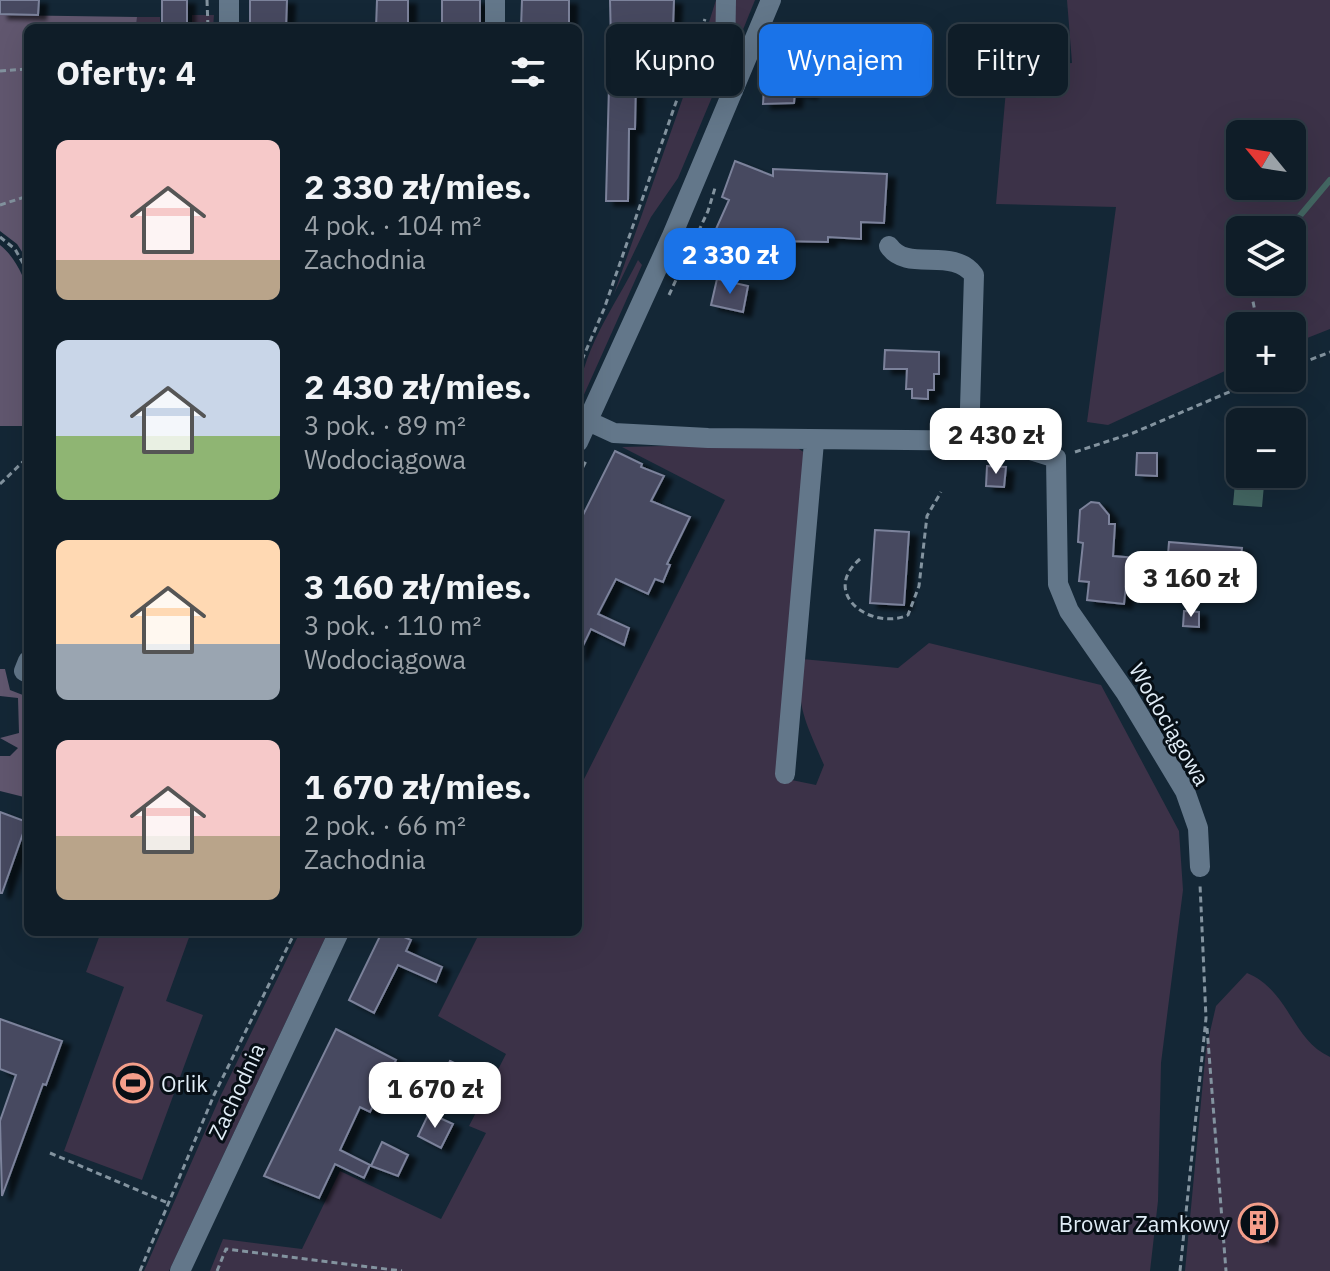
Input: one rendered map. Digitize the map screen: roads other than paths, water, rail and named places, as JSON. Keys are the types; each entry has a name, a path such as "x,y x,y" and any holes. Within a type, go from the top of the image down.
{"street":[{"path":"229,0 229,24"},
{"path":"495,0 495,24"},
{"path":"726,0 726,24"},
{"path":"743,53 771,0"},
{"path":"582,434 671,238 722,96"},
{"path":"588,421 614,433 814,442 969,441 974,275 959,262 899,255 889,246"},
{"name":"Wodociągowa","path":"969,441 1002,441 1056,458 1058,584 1069,611 1126,693 1185,791 1198,828 1200,867"},
{"path":"785,774 814,442"},
{"name":"Zachodnia","path":"180,1271 337,936"}],"waterway":[{"path":"1300,216 1330,180"}],"place":[{"name":"Orlik","path":"133,1083"},
{"name":"Browar Zamkowy","path":"1258,1223"}]}
